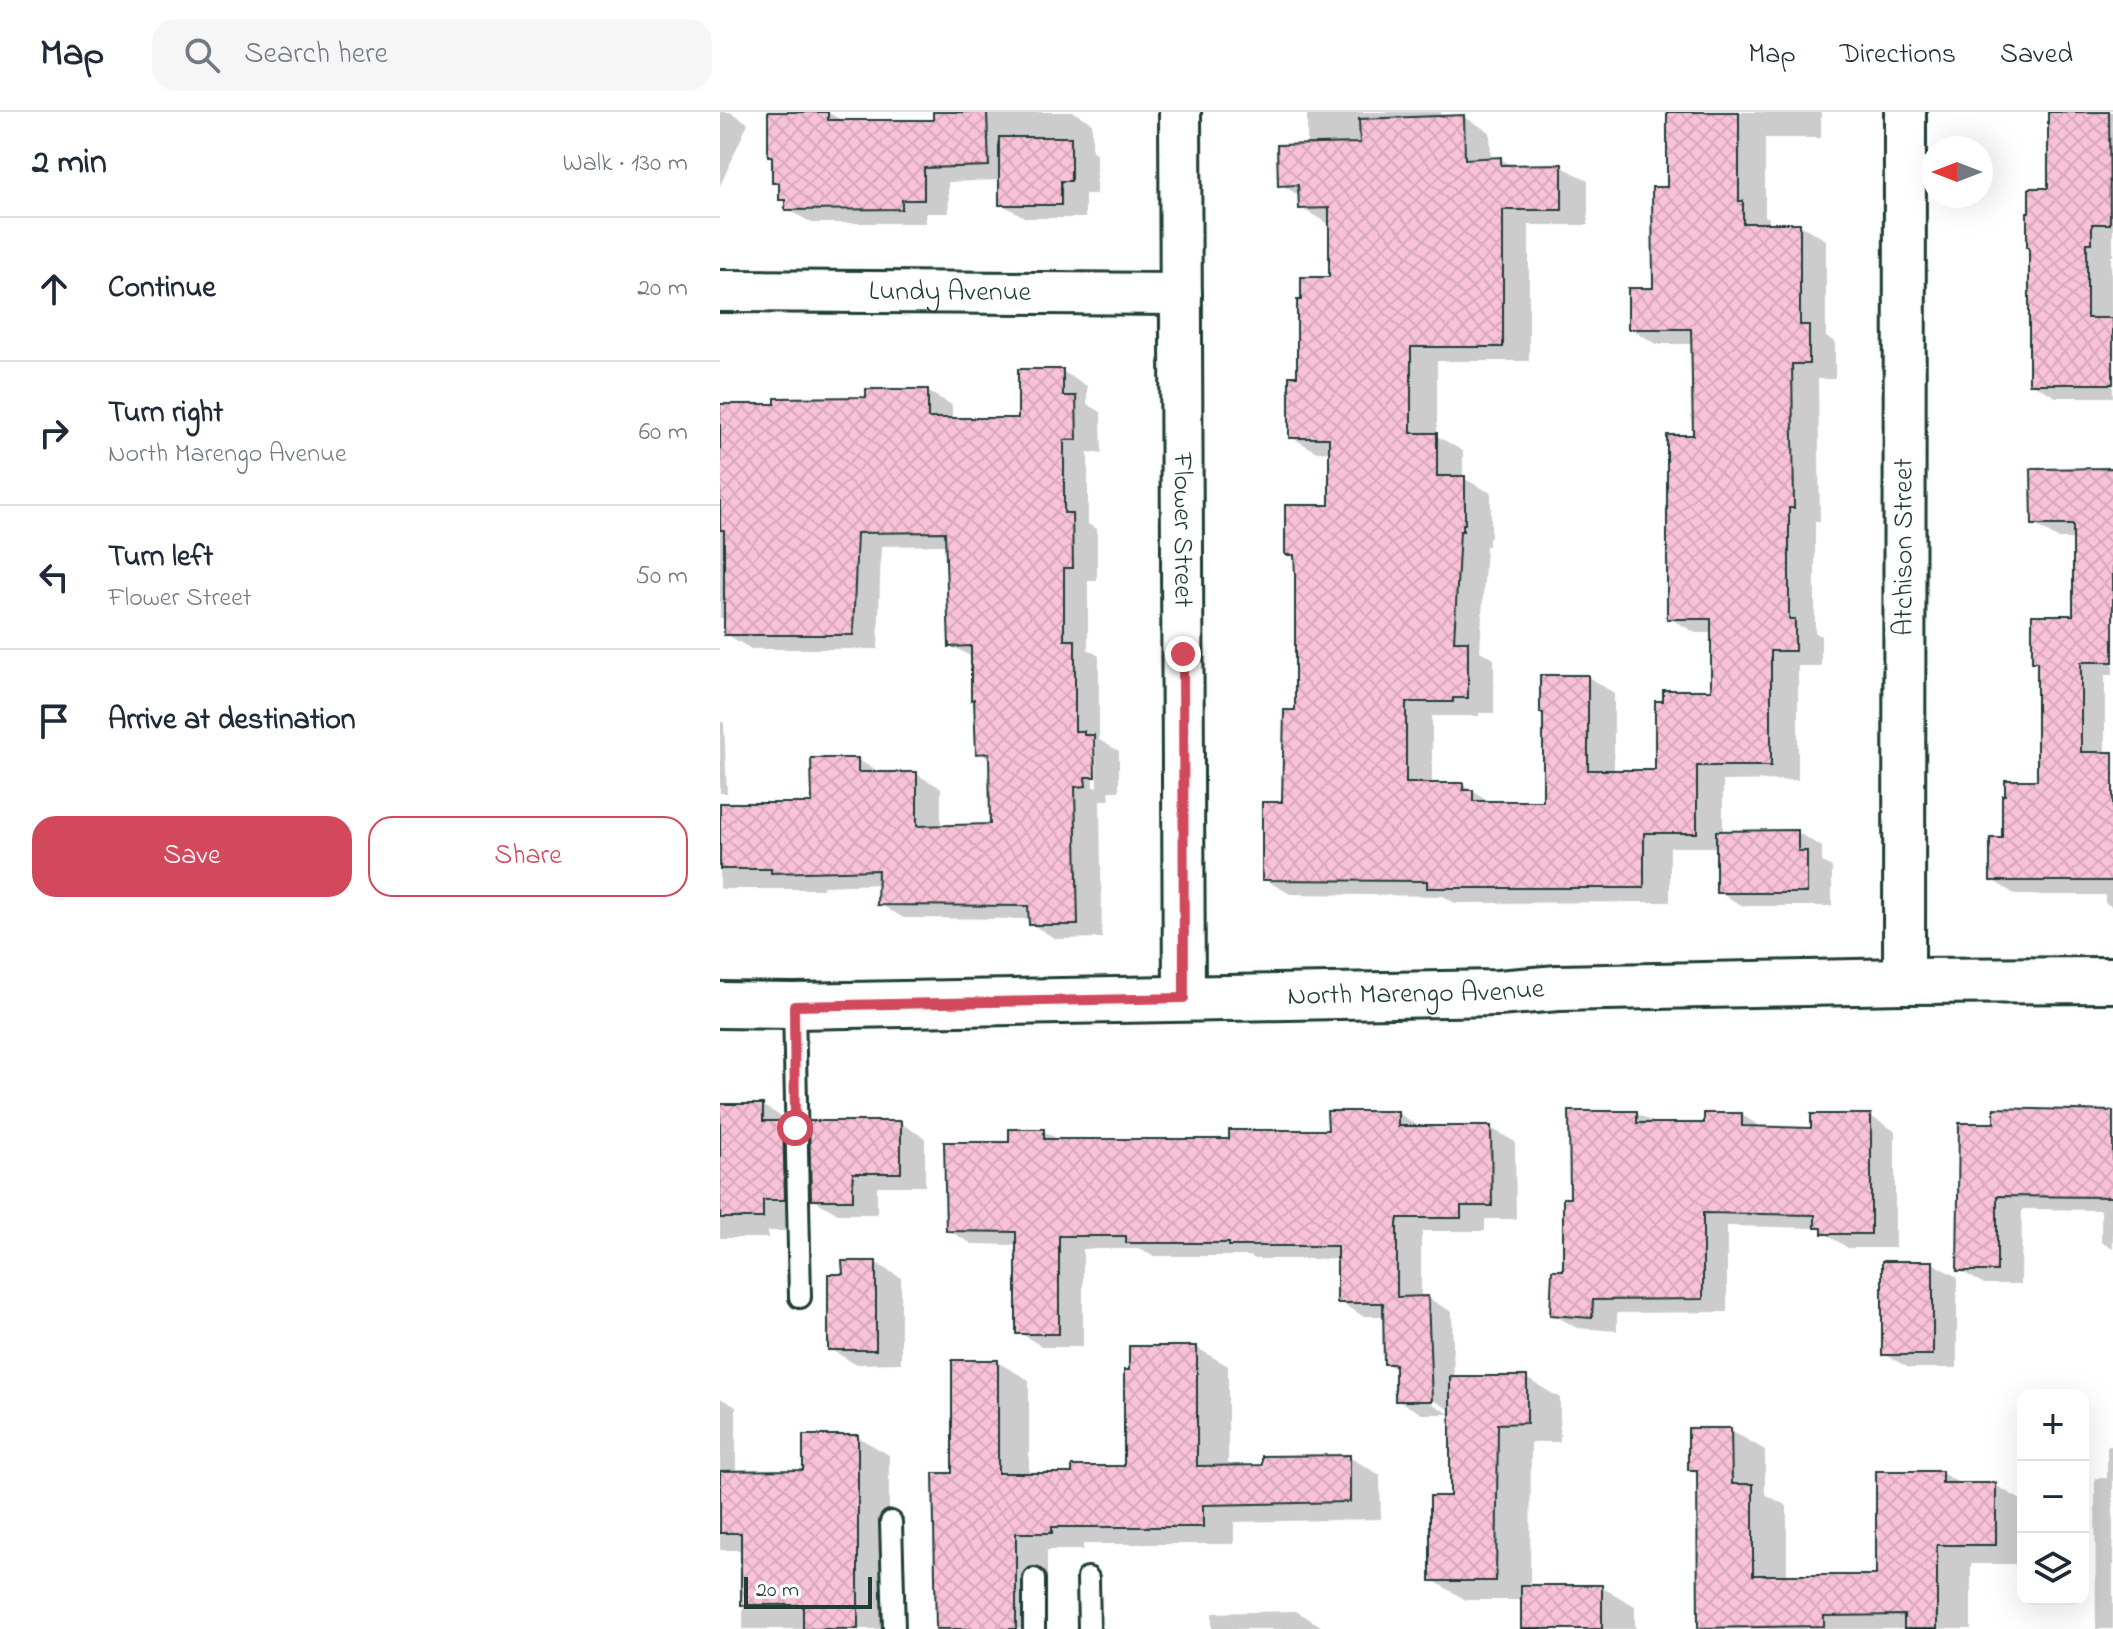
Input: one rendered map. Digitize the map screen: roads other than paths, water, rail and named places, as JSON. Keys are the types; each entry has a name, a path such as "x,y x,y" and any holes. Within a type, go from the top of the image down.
{"street":[{"name":"Flower Street","path":"1180,112 1184,998"},
{"name":"Atchison Street","path":"1904,981 1905,112"},
{"name":"Lundy Avenue","path":"720,291 1181,294"},
{"name":"North Marengo Avenue","path":"720,1005 1498,993 1558,988 1904,981 2113,980"}],"lane":[{"path":"794,1006 800,1297"},
{"path":"891,1522 894,1629"},
{"path":"1088,1578 1089,1629"},
{"path":"1034,1579 1034,1629"}]}
